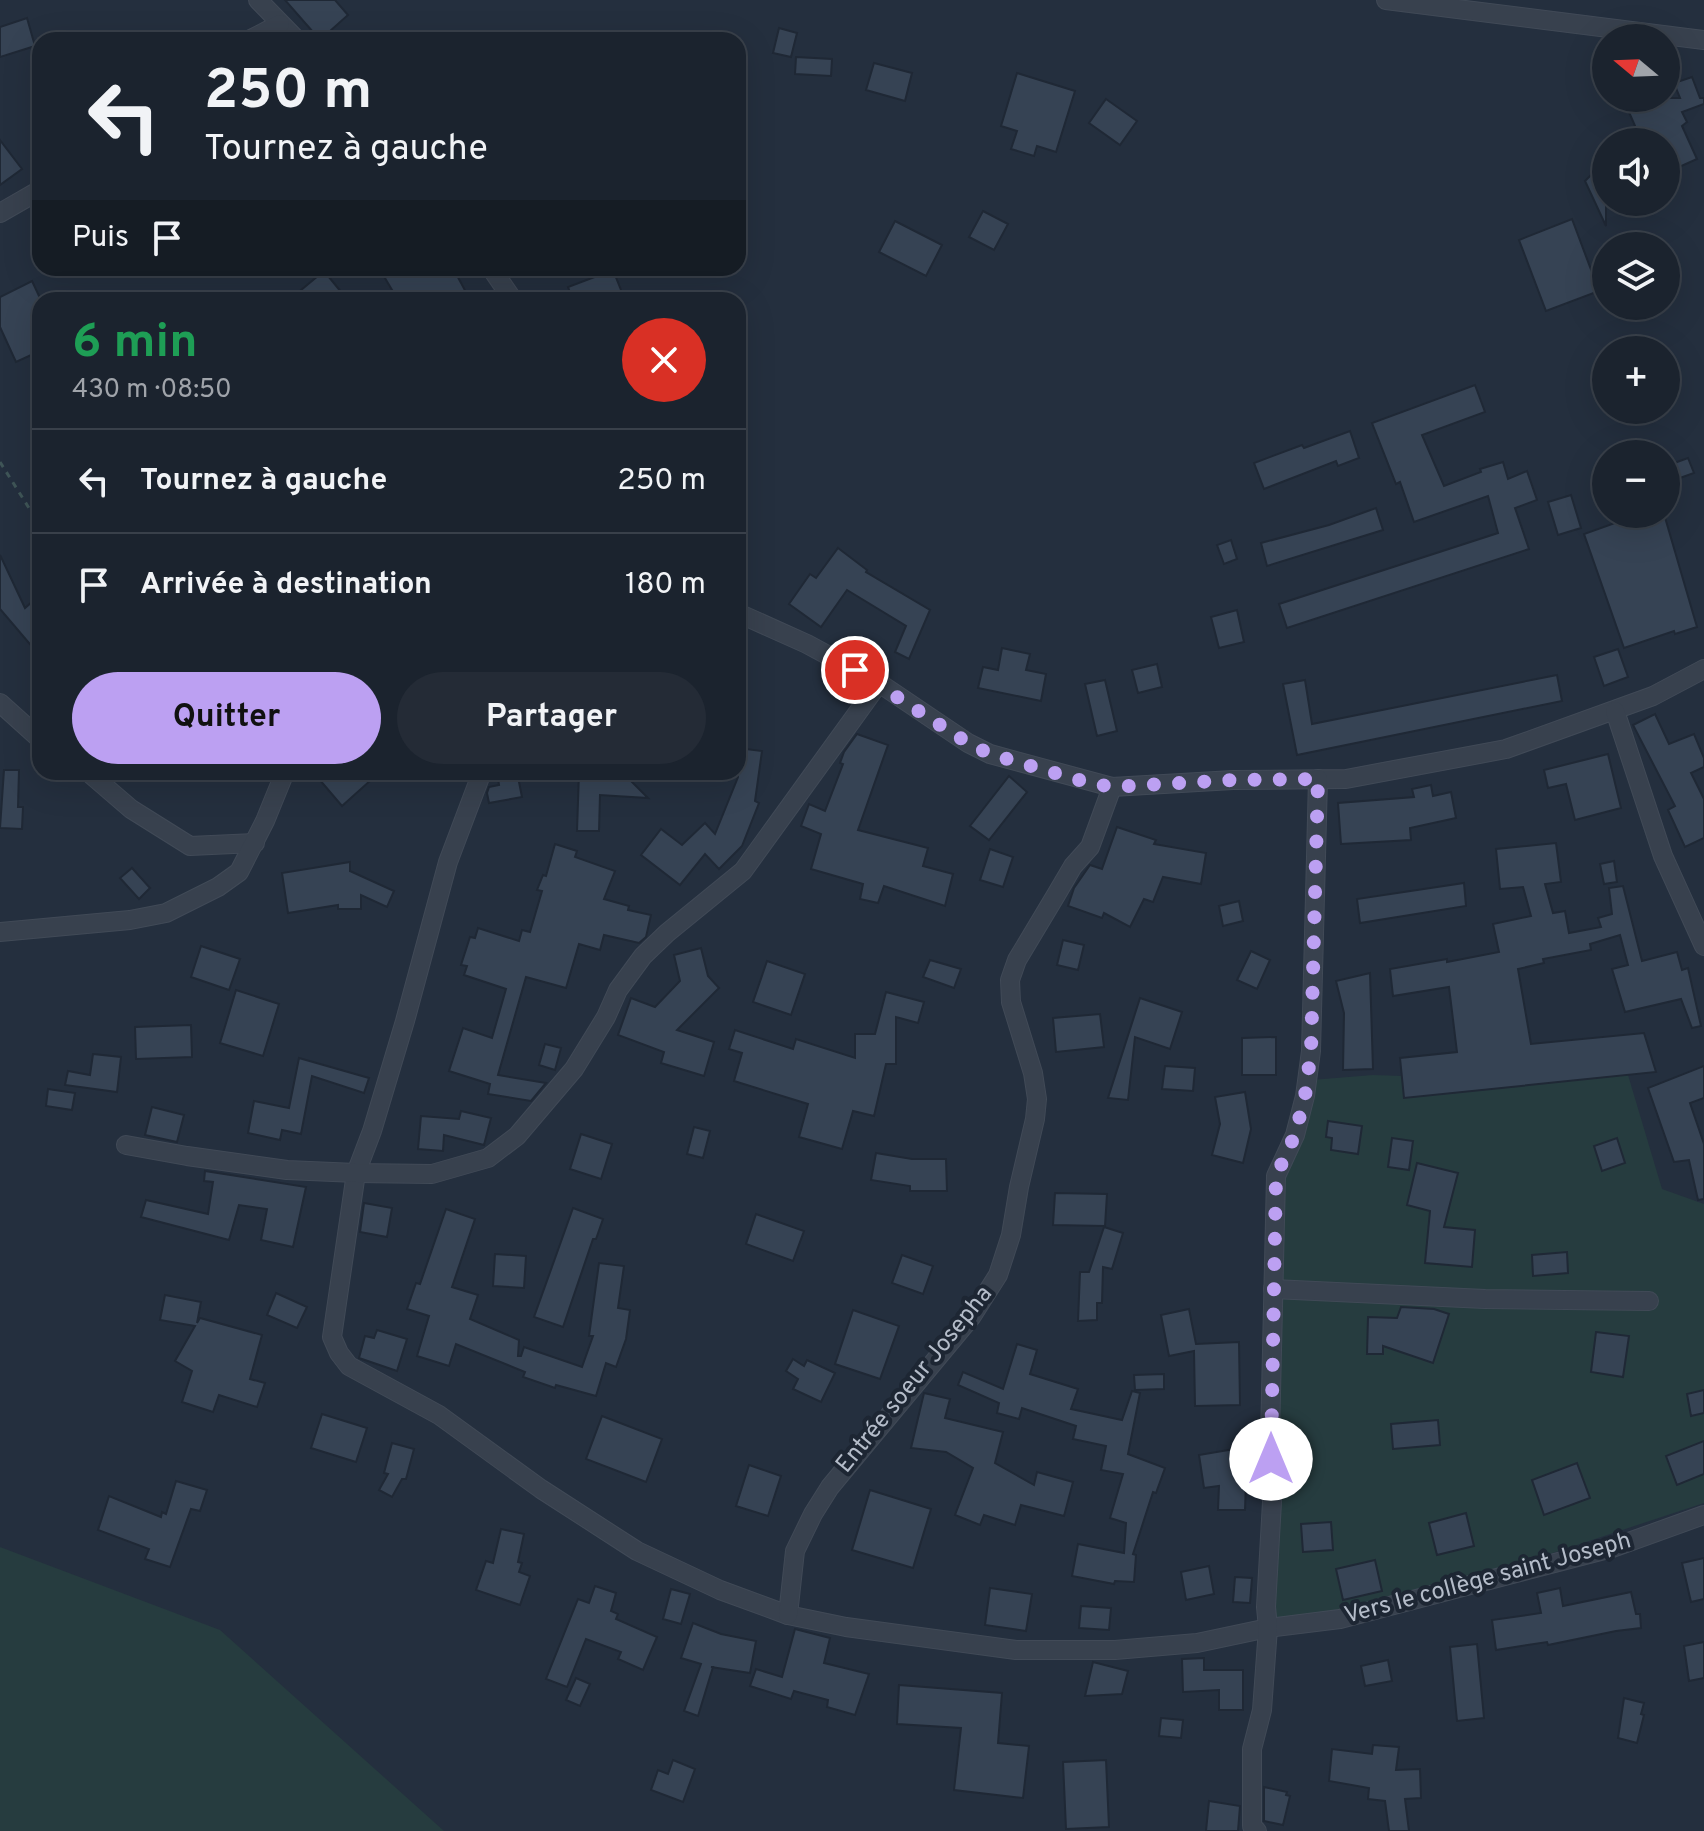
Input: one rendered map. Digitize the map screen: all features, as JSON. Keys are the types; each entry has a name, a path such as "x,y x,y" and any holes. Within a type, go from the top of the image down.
{"street":[{"path":"258,0 288,32"},
{"path":"1386,0 1704,40"},
{"path":"264,32 280,24"},
{"path":"0,213 32,195"},
{"path":"746,617 807,644 879,683 968,743 990,754 1112,787 1373,775 1506,749 1653,696 1704,669"},
{"path":"126,1145 287,1170 356,1173 432,1174 488,1158 517,1136 574,1069 606,1017 618,990 643,956 743,871 879,683"},
{"path":"0,703 32,732"},
{"path":"1615,711 1663,856 1704,946"},
{"path":"1257,1831 1252,1826 1252,1749 1262,1710 1268,1628 1276,1176 1295,1135 1305,1096 1311,1051 1318,779"},
{"path":"97,780 131,809 190,846 255,843"},
{"path":"0,932 130,920 166,913 218,887 239,872 282,780"},
{"name":"Vers le collège saint Joseph","path":"479,780 448,862 405,1021 356,1173 332,1337 349,1366 439,1415 541,1489 637,1551 720,1590 788,1615 846,1627 1016,1650 1115,1650 1197,1643 1268,1628 1340,1619 1612,1548 1704,1515"},
{"name":"Entrée soeur Josepha","path":"788,1615 795,1551 813,1514 830,1487 972,1316 998,1275 1011,1235 1037,1099 1033,1073 1011,1002 1010,980 1017,960 1073,866 1090,847 1112,787"},
{"path":"1273,1289 1485,1299 1649,1301"}],"path":[{"path":"0,462 32,510"}],"green space":[{"path":"1373,1075 1402,1076 1404,1098 1628,1075 1662,1189 1704,1204 1704,1503 1495,1572 1430,1585 1375,1605 1272,1624 1278,1177 1299,1081"},
{"path":"0,1547 220,1630 444,1831 0,1831"}],"building":[{"path":"285,0 335,0 348,15 329,32 313,32"},
{"path":"27,18 32,47 0,57 0,27"},
{"path":"779,28 797,33 791,57 773,53"},
{"path":"796,57 832,59 831,76 795,74"},
{"path":"874,63 912,73 905,101 866,90"},
{"path":"1017,73 1075,91 1056,152 1037,146 1034,156 1011,149 1017,131 1001,126"},
{"path":"1692,77 1700,98 1704,98 1704,104 1682,112 1687,122 1682,126 1697,159 1680,167 1680,128 1636,128 1629,112 1680,112 1680,81"},
{"path":"1106,99 1137,121 1120,145 1089,123"},
{"path":"0,140 22,169 0,185"},
{"path":"1592,174 1592,196 1585,181"},
{"path":"983,211 1008,224 994,250 969,237"},
{"path":"1572,219 1592,272 1592,294 1546,311 1519,240"},
{"path":"895,221 942,245 926,276 879,252"},
{"path":"318,276 328,276 341,292 299,292"},
{"path":"384,276 457,276 466,292 393,292"},
{"path":"597,276 615,276 622,292 570,292 568,287"},
{"path":"32,281 37,292 32,292 32,355 16,362 0,327 0,297"},
{"path":"1475,385 1485,412 1422,435 1444,486 1503,462 1508,479 1527,471 1537,500 1515,508 1529,549 1287,628 1279,604 1498,533 1488,496 1414,522 1400,482 1396,484 1372,423"},
{"path":"1350,431 1359,458 1338,466 1336,461 1264,489 1254,463"},
{"path":"1688,458 1694,473 1680,478 1680,461"},
{"path":"1571,495 1581,528 1558,535 1548,502"},
{"path":"1376,508 1383,530 1267,566 1261,543 1329,525"},
{"path":"1601,528 1668,528 1697,627 1675,634 1674,631 1624,648 1584,534"},
{"path":"1231,540 1237,559 1224,564 1217,545"},
{"path":"838,548 866,572 930,610 909,659 895,652 906,626 847,590 821,627 789,604 810,574 816,578"},
{"path":"0,555 25,608 32,602 32,647 0,609"},
{"path":"1237,610 1244,642 1219,648 1211,617"},
{"path":"1002,648 1030,654 1026,670 1046,674 1041,701 978,688 983,667 998,670"},
{"path":"1618,649 1628,677 1604,686 1594,657"},
{"path":"1157,664 1162,687 1138,693 1132,670"},
{"path":"1557,675 1562,701 1297,755 1283,684 1305,680 1312,724"},
{"path":"1105,680 1117,731 1097,736 1085,684"},
{"path":"1655,714 1669,744 1694,734 1704,758 1704,767 1691,773 1704,799 1704,838 1685,847 1668,810 1675,806 1633,725"},
{"path":"857,734 888,745 858,830 928,848 923,866 953,874 945,906 884,886 878,903 860,899 863,884 811,869 821,834 801,826 809,804 825,811 843,764 840,763 844,752"},
{"path":"746,749 762,751 755,801 759,803 742,846 719,869 705,854 680,885 641,855 661,829 682,845 705,823 715,834 737,780 746,780"},
{"path":"1608,754 1621,808 1575,820 1566,784 1548,788 1544,770"},
{"path":"4,770 19,770 18,807 23,807 22,829 0,828"},
{"path":"1009,776 1027,792 989,840 970,826"},
{"path":"320,780 371,780 342,806"},
{"path":"498,780 519,780 522,797 489,803 489,787 499,785"},
{"path":"579,780 630,780 648,798 600,795 599,831 577,831"},
{"path":"1431,785 1433,796 1451,792 1456,818 1410,828 1411,840 1341,844 1338,803 1414,797 1412,789"},
{"path":"1117,827 1156,840 1154,844 1206,853 1201,884 1163,877 1153,902 1144,899 1130,927 1104,913 1102,918 1068,906 1074,888 1090,865 1102,869"},
{"path":"1556,843 1561,882 1545,884 1553,913 1565,911 1569,933 1601,927 1598,918 1612,914 1609,888 1623,886 1642,961 1677,952 1682,970 1688,968 1701,1026 1692,1028 1681,999 1625,1012 1612,969 1628,965 1620,935 1590,944 1591,950 1543,959 1544,963 1518,969 1531,1044 1644,1033 1656,1072 1404,1098 1400,1058 1457,1052 1449,987 1393,996 1390,969 1499,952 1493,924 1531,916 1523,887 1500,889 1496,849"},
{"path":"555,844 577,851 575,857 615,871 604,899 629,906 628,910 651,915 646,937 639,943 604,935 600,950 579,944 566,988 526,977 498,1075 546,1083 531,1101 488,1094 490,1084 449,1071 463,1028 492,1038 506,989 464,975 467,966 461,965 470,937 475,938 478,928 519,941 522,930 530,932 542,891 537,890 543,875 546,876"},
{"path":"990,849 1013,857 1003,887 980,880"},
{"path":"1614,861 1617,882 1604,884 1600,864"},
{"path":"350,862 350,871 394,891 387,907 361,895 361,909 338,909 338,905 288,913 282,873"},
{"path":"132,868 150,888 139,899 120,878"},
{"path":"1464,883 1466,906 1360,923 1357,899"},
{"path":"1239,901 1243,921 1223,926 1219,906"},
{"path":"1063,940 1084,945 1078,970 1057,965"},
{"path":"201,946 240,959 229,990 191,977"},
{"path":"701,948 708,976 719,988 677,1030 714,1042 704,1076 661,1063 664,1052 618,1035 631,998 655,1007 680,981 674,955"},
{"path":"1251,951 1270,960 1257,989 1237,980"},
{"path":"930,960 961,969 954,988 923,977"},
{"path":"767,961 805,974 791,1015 753,1002"},
{"path":"1370,973 1373,1069 1343,1070 1344,1013 1336,981"},
{"path":"236,990 279,1004 263,1056 220,1043"},
{"path":"886,992 924,1002 918,1023 896,1017 896,1064 886,1064 874,1116 853,1111 842,1149 799,1137 808,1104 734,1081 742,1053 729,1049 735,1030 793,1049 796,1039 855,1058 855,1034 875,1034"},
{"path":"1140,998 1182,1012 1170,1049 1135,1037 1128,1100 1108,1098"},
{"path":"1100,1014 1104,1047 1056,1052 1053,1018"},
{"path":"191,1025 192,1057 136,1059 135,1027"},
{"path":"1276,1037 1276,1075 1242,1075 1242,1038"},
{"path":"545,1044 561,1048 555,1070 539,1065"},
{"path":"93,1054 121,1057 117,1092 65,1085 68,1071 90,1075"},
{"path":"299,1058 369,1078 364,1093 312,1076 301,1134 282,1130 280,1140 248,1133 254,1101 289,1108"},
{"path":"1165,1066 1195,1068 1193,1091 1162,1089"},
{"path":"1704,1066 1704,1098 1690,1103 1704,1144 1704,1199 1698,1200 1689,1160 1674,1162 1648,1088"},
{"path":"48,1089 75,1093 72,1110 46,1106"},
{"path":"1245,1092 1251,1129 1243,1163 1212,1155 1220,1124 1215,1097"},
{"path":"152,1107 184,1115 177,1142 145,1135"},
{"path":"461,1111 491,1118 484,1145 444,1135 443,1151 418,1149 421,1116 459,1119"},
{"path":"1328,1121 1362,1126 1358,1154 1331,1150 1332,1138 1326,1137"},
{"path":"694,1127 710,1131 703,1158 687,1154"},
{"path":"581,1134 612,1144 601,1179 570,1169"},
{"path":"1392,1138 1413,1141 1409,1170 1388,1167"},
{"path":"1617,1138 1625,1163 1602,1171 1594,1146"},
{"path":"876,1153 912,1159 946,1159 947,1191 910,1191 910,1186 871,1180"},
{"path":"1417,1163 1458,1173 1444,1227 1475,1230 1472,1267 1425,1263 1430,1211 1407,1205"},
{"path":"205,1171 306,1187 293,1247 261,1240 267,1209 239,1205 229,1240 141,1217 146,1200 208,1214 213,1182 204,1181"},
{"path":"1055,1193 1107,1194 1105,1226 1053,1225"},
{"path":"364,1203 392,1208 387,1237 360,1232"},
{"path":"573,1208 603,1219 596,1239 593,1239 563,1327 534,1317"},
{"path":"446,1209 475,1219 452,1287 478,1295 470,1319 519,1340 518,1356 521,1356 524,1347 582,1367 593,1336 589,1336 599,1263 624,1266 618,1308 630,1310 626,1339 616,1367 606,1363 596,1396 556,1385 555,1388 523,1377 525,1372 456,1344 449,1366 417,1356 429,1316 407,1309 416,1283 420,1284"},
{"path":"756,1214 804,1231 793,1261 746,1244"},
{"path":"1104,1227 1123,1233 1112,1269 1103,1267 1102,1303 1097,1303 1097,1320 1078,1321 1080,1272 1089,1272"},
{"path":"1567,1252 1568,1273 1533,1276 1532,1255"},
{"path":"495,1254 526,1256 524,1288 493,1286"},
{"path":"902,1255 933,1266 923,1294 892,1283"},
{"path":"276,1293 307,1307 297,1328 267,1315"},
{"path":"165,1295 201,1302 197,1323 200,1318 262,1335 250,1379 265,1383 257,1407 219,1395 213,1412 182,1402 192,1371 175,1361 195,1326 160,1320"},
{"path":"1401,1307 1434,1309 1449,1314 1433,1363 1383,1346 1383,1354 1367,1354 1368,1317 1397,1318"},
{"path":"1189,1309 1196,1344 1239,1342 1240,1405 1195,1406 1194,1351 1169,1356 1161,1315"},
{"path":"853,1310 899,1326 880,1379 835,1364"},
{"path":"377,1330 407,1339 397,1371 359,1358 365,1336 374,1338"},
{"path":"1596,1332 1629,1336 1623,1377 1591,1372"},
{"path":"1017,1344 1037,1350 1030,1374 1078,1389 1071,1409 1122,1420 1132,1391 1140,1393 1128,1454 1165,1468 1156,1493 1153,1492 1133,1554 1136,1555 1134,1582 1115,1581 1114,1584 1072,1576 1078,1544 1124,1553 1126,1523 1110,1518 1123,1474 1101,1470 1106,1446 1073,1439 1076,1426 1022,1408 1019,1419 997,1413 999,1403 958,1385 963,1372 1003,1389"},
{"path":"793,1359 804,1366 807,1360 835,1373 821,1402 793,1389 798,1379 786,1371"},
{"path":"1164,1374 1164,1389 1135,1390 1134,1375"},
{"path":"1704,1390 1704,1413 1691,1416 1687,1394"},
{"path":"924,1393 950,1399 945,1418 1003,1432 995,1463 1034,1485 1037,1472 1073,1482 1064,1516 1021,1505 1015,1525 984,1515 980,1525 955,1515 973,1468 946,1452 911,1448"},
{"path":"322,1414 367,1428 356,1462 311,1448"},
{"path":"602,1416 662,1439 646,1482 586,1459"},
{"path":"1438,1420 1440,1445 1393,1449 1391,1424"},
{"path":"1704,1441 1704,1474 1677,1485 1666,1456"},
{"path":"392,1443 414,1449 406,1479 402,1479 392,1497 379,1490 388,1474 384,1473"},
{"path":"1246,1447 1251,1481 1246,1482 1245,1510 1218,1510 1219,1486 1204,1488 1199,1455"},
{"path":"1577,1463 1590,1498 1544,1515 1532,1480"},
{"path":"749,1465 781,1476 768,1516 736,1506"},
{"path":"176,1481 207,1490 200,1511 191,1509 170,1567 145,1559 149,1549 98,1530 109,1496 161,1517 162,1512 166,1514"},
{"path":"870,1490 931,1509 913,1568 852,1550"},
{"path":"1466,1513 1474,1546 1437,1555 1429,1523"},
{"path":"1331,1522 1333,1550 1303,1552 1301,1524"},
{"path":"501,1529 524,1534 519,1572 530,1576 520,1605 476,1590 486,1561 493,1563"},
{"path":"1704,1558 1704,1599 1691,1602 1682,1563"},
{"path":"1375,1560 1382,1591 1343,1600 1336,1569"},
{"path":"1209,1566 1214,1594 1186,1600 1181,1572"},
{"path":"1235,1577 1252,1578 1250,1603 1233,1602"},
{"path":"595,1586 616,1593 611,1611 618,1614 616,1619 657,1637 643,1670 618,1659 621,1652 586,1639 567,1687 546,1679 578,1599 589,1603"},
{"path":"990,1588 1032,1594 1026,1631 985,1625"},
{"path":"1560,1588 1563,1606 1631,1592 1636,1614 1640,1614 1641,1628 1548,1645 1547,1642 1496,1650 1492,1620 1541,1613 1537,1593"},
{"path":"671,1589 690,1594 681,1624 663,1619"},
{"path":"1081,1606 1111,1608 1109,1630 1079,1628"},
{"path":"693,1623 721,1634 756,1641 750,1673 713,1667 698,1716 684,1711 701,1664 681,1658"},
{"path":"795,1629 830,1638 824,1663 869,1674 855,1715 827,1707 828,1700 794,1691 791,1699 750,1686 756,1669 782,1677"},
{"path":"1704,1642 1704,1678 1689,1681 1684,1646"},
{"path":"1477,1644 1484,1718 1457,1721 1450,1647"},
{"path":"1204,1658 1204,1670 1243,1670 1243,1710 1219,1710 1219,1690 1183,1692 1182,1659"},
{"path":"1388,1660 1392,1681 1365,1686 1361,1666"},
{"path":"1093,1662 1128,1671 1122,1694 1085,1696"},
{"path":"576,1678 590,1684 580,1706 566,1700"},
{"path":"899,1685 1002,1693 998,1743 1029,1746 1023,1798 954,1790 961,1728 897,1724"},
{"path":"1624,1698 1644,1703 1637,1743 1618,1738"},
{"path":"1161,1718 1183,1720 1181,1738 1159,1736"},
{"path":"1373,1745 1399,1747 1396,1770 1420,1769 1421,1798 1405,1799 1409,1831 1389,1831 1385,1801 1368,1799 1369,1788 1329,1781 1332,1749 1372,1754"},
{"path":"673,1760 695,1769 683,1802 651,1790 658,1770 668,1774"},
{"path":"1106,1760 1109,1827 1066,1829 1063,1762"},
{"path":"1264,1787 1287,1792 1286,1795 1290,1796 1283,1825 1264,1821"},
{"path":"1209,1801 1240,1806 1238,1831 1206,1831"}],"route":[{"path":"855,670 990,754 1086,782 1112,787 1318,779 1311,1051 1305,1096 1295,1135 1276,1176 1271,1459"}]}
